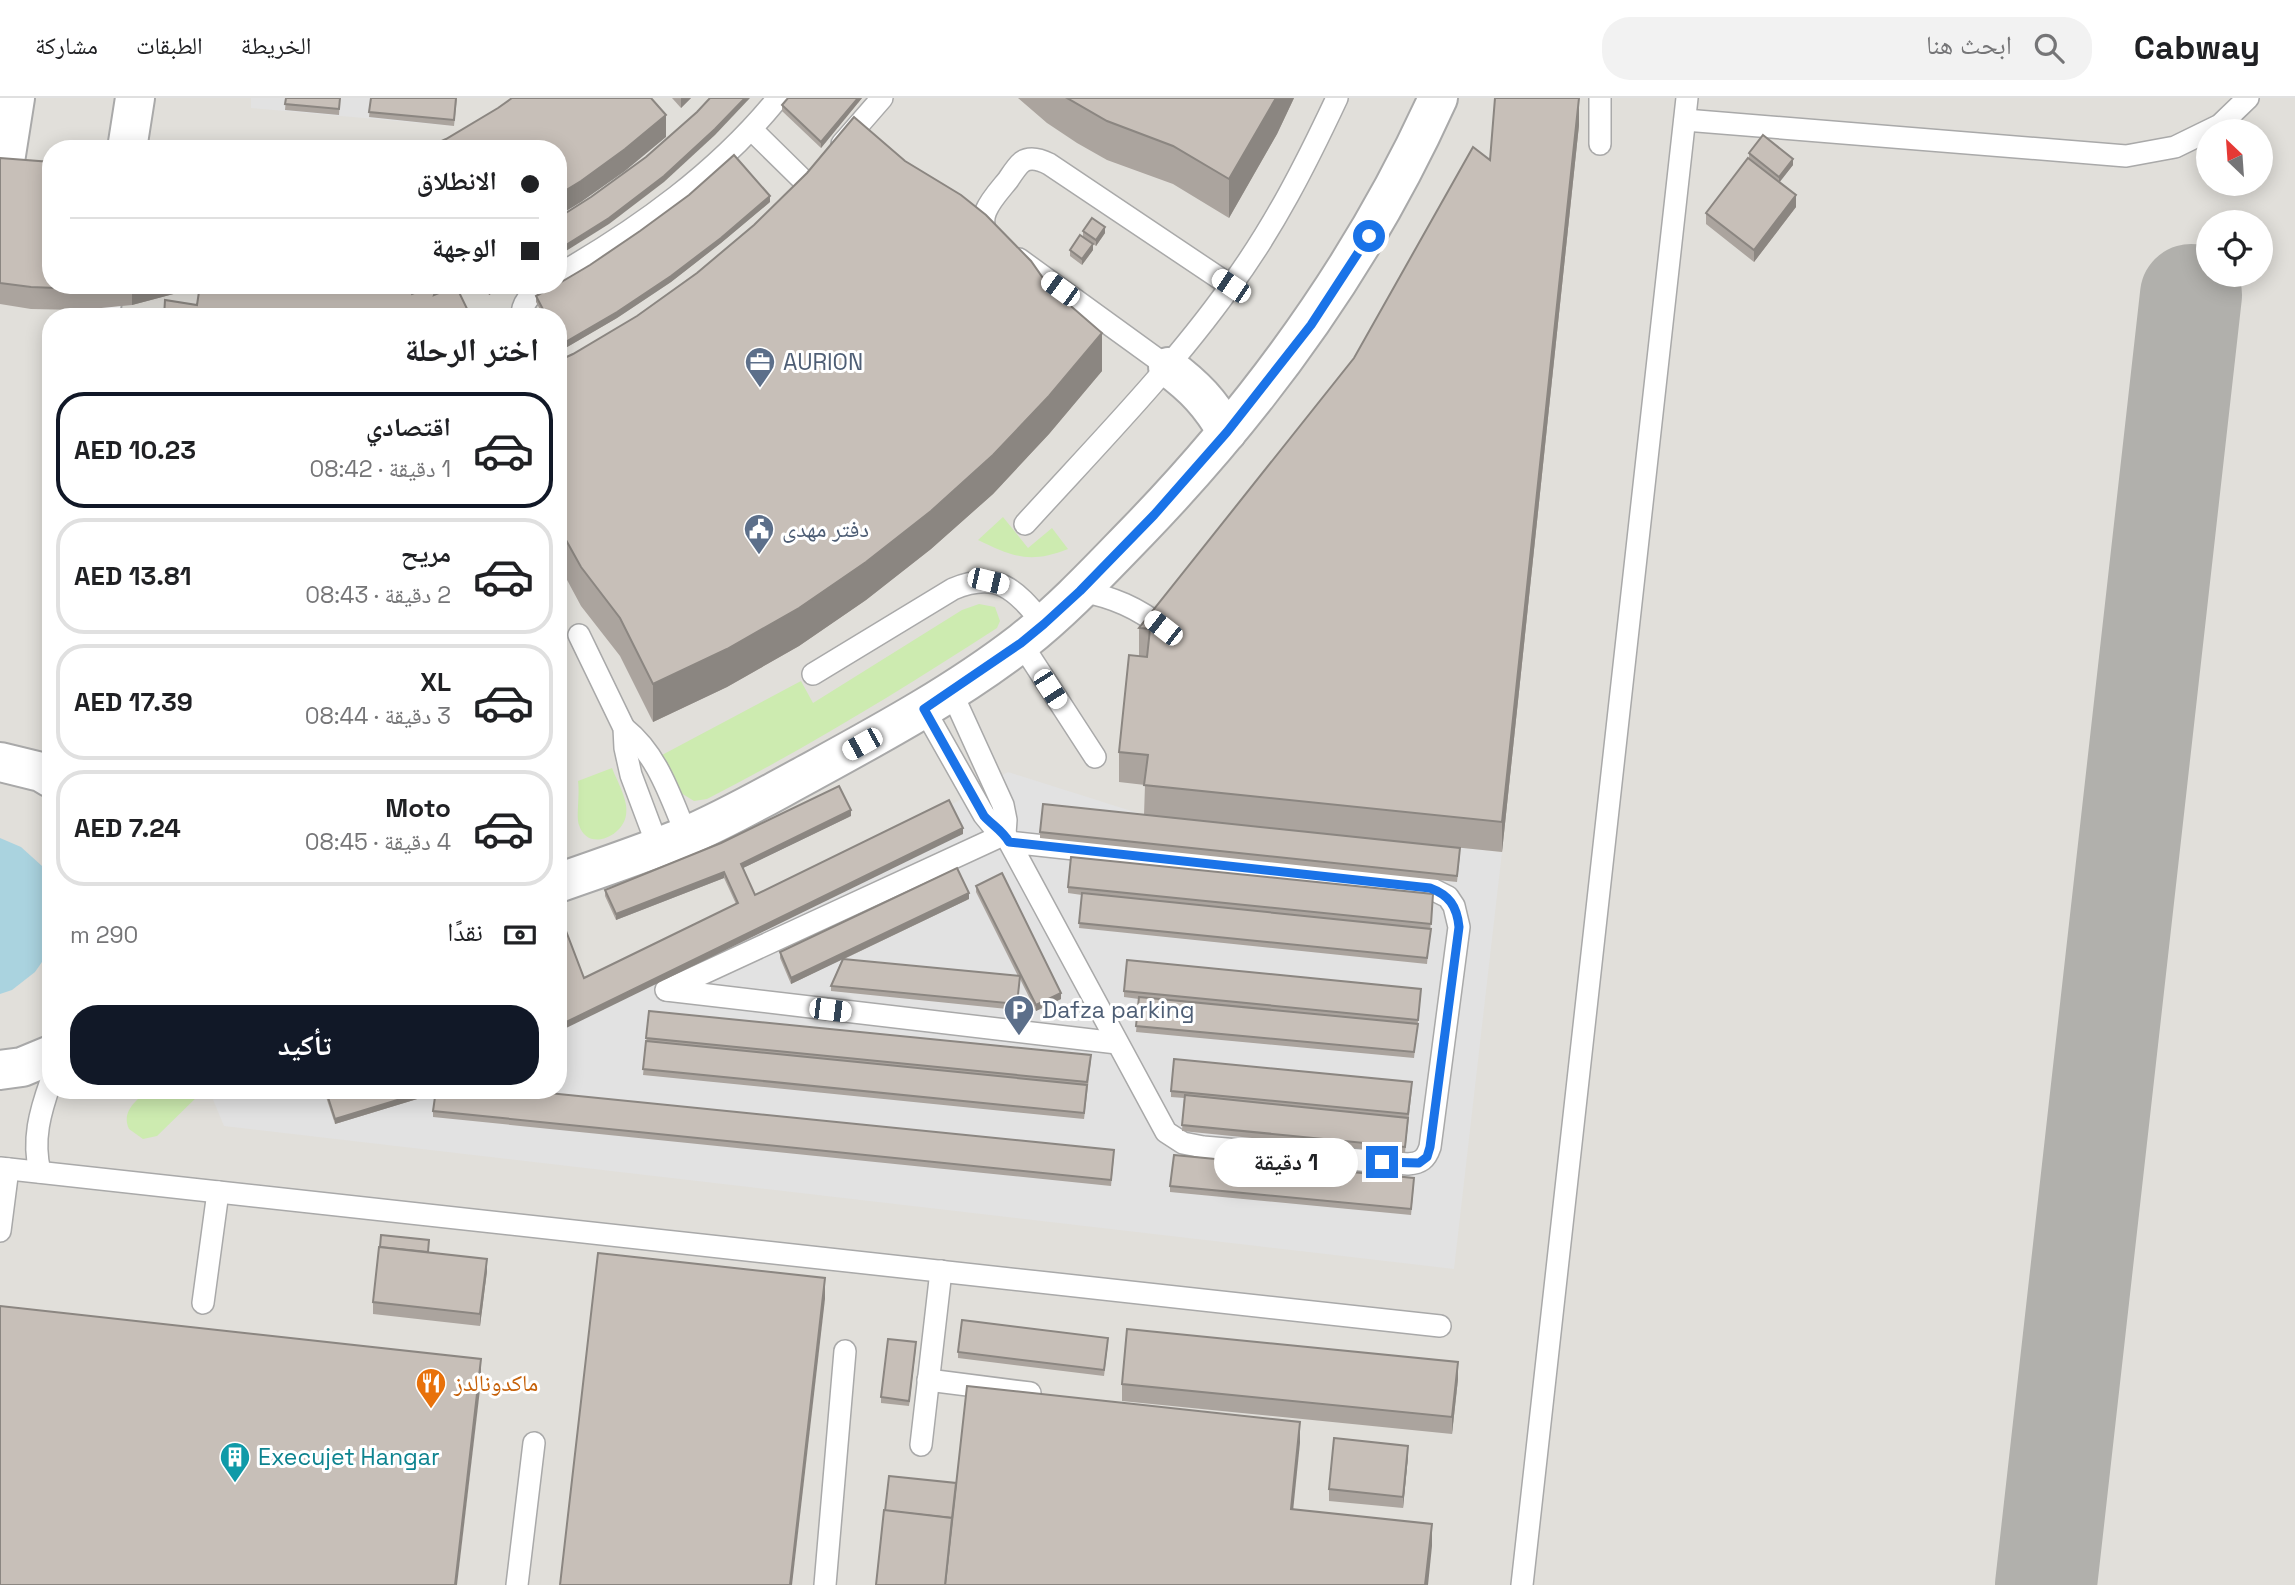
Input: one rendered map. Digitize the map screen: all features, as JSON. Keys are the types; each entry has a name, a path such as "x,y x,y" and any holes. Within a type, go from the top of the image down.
{"street":[{"path":"0,222 3,174 15,98"},
{"path":"128,140 135,98"},
{"path":"567,879 672,841 764,797 937,700 1033,633 1080,591 1163,505 1227,432 1311,325 1369,236 1419,142 1438,98"},
{"path":"1168,367 1192,384 1212,407 1227,432"},
{"path":"0,762 42,773"},
{"path":"0,1070 22,1067 42,1059"}],"lane":[{"path":"567,270 613,243 682,192 752,130 778,98"},
{"path":"788,202 882,98"},
{"path":"1025,524 1168,367 1231,286 1301,176 1337,98"},
{"path":"1600,98 1600,144"},
{"path":"1522,1585 1687,98"},
{"path":"1685,120 2126,156 2175,147 2220,125 2248,98"},
{"path":"752,130 807,184"},
{"path":"1168,367 985,233 983,219 987,206 1023,162 1036,159 1049,163 1231,286"},
{"path":"814,674 953,589 970,582 988,581 1005,585 1020,596 1033,633 1095,757"},
{"path":"1080,591 1125,603 1163,628"},
{"path":"579,635 624,727 639,740 656,764 672,841"},
{"path":"937,700 984,816 1007,838 1118,1043 1166,1132 1183,1143 1380,1162 1419,1163 1427,1157 1452,988 1458,915 1448,897 1430,888 1007,838 666,990 1118,1043"},
{"path":"937,700 1003,805 1007,838"},
{"path":"624,727 631,775 672,841"},
{"path":"40,1172 35,1153 38,1121 45,1099"},
{"path":"0,1231 4,1168 1440,1326"},
{"path":"203,1303 218,1192"},
{"path":"921,1446 941,1271"},
{"path":"825,1585 845,1351"},
{"path":"928,1380 1055,1396"},
{"path":"517,1585 534,1443"}],"shaded area":[{"path":"0,98 2295,98 2295,1585 0,1585"},
{"path":"251,98 457,98 454,126 251,108"},
{"name":"Dafza parking","path":"1008,772 1144,815 1502,852 1454,1269 224,1126 213,1099 567,1099 567,940 583,984 738,909 724,878 616,920 839,791 851,816 742,869 755,901 949,806"}],"green space":[{"path":"1003,517 1028,548 1052,528 1068,549 1043,556 1022,556 1001,551 978,540"},
{"path":"979,604 995,607 1000,621 997,628 962,651 818,738 707,799 694,801 681,793 662,755 801,681 813,703 962,610"},
{"path":"612,768 624,797 626,815 619,830 612,835 597,840 589,838 583,833 578,821 578,781"},
{"path":"138,1099 195,1099 157,1136 143,1139 129,1129 127,1117"}],"water":[{"path":"0,838 21,847 42,866 42,962 35,972 12,990 0,994"}],"building":[{"path":"286,98 340,98 339,109 285,104"},
{"path":"371,98 456,98 454,120 369,112"},
{"path":"512,98 651,98 666,115 625,149 567,190 567,140 444,140"},
{"path":"710,98 745,98 664,176 609,218 567,244 567,212 646,157"},
{"path":"788,98 858,98 821,142 782,105"},
{"path":"1067,98 1276,98 1229,179 1173,146 1107,121"},
{"path":"1495,98 1579,98 1502,822 1144,785 1148,755 1119,752 1129,655 1147,657 1150,629 1139,628 1354,358 1473,147 1490,160"},
{"path":"854,117 905,161 961,195 986,215 1031,261 1050,288 1102,333 1049,396 993,455 931,511 866,562 799,608 727,649 653,684 620,618 581,567 567,542 567,357 637,316 697,273 754,225 807,173"},
{"path":"1763,135 1793,159 1779,177 1749,153"},
{"path":"734,155 770,196 671,276 567,341 567,308 542,308 536,296 567,294 567,279 689,195"},
{"path":"0,158 42,161 42,287 0,283"},
{"path":"1748,158 1796,195 1754,250 1706,213"},
{"path":"1092,218 1105,227 1096,240 1083,231"},
{"path":"1080,235 1093,244 1082,259 1070,250"},
{"path":"199,294 460,294 467,308 165,308 165,300 197,305"},
{"path":"839,786 851,810 741,864 755,895 949,800 963,828 567,1022 567,934 584,978 738,903 724,872 616,914 605,890 721,843"},
{"path":"1043,804 1460,848 1457,876 1040,832"},
{"path":"1071,857 1433,894 1431,924 1068,887"},
{"path":"957,868 969,893 791,978 780,952"},
{"path":"1002,873 1061,993 1036,1005 976,886"},
{"path":"1082,893 1431,929 1427,958 1079,923"},
{"path":"843,959 1020,976 1017,1004 831,986"},
{"path":"1127,960 1421,989 1418,1020 1124,991"},
{"path":"1139,997 1418,1024 1414,1052 1136,1026"},
{"path":"649,1011 1091,1055 1087,1082 646,1038"},
{"path":"646,1041 1087,1085 1084,1113 643,1069"},
{"path":"1174,1059 1412,1082 1408,1114 1171,1091"},
{"path":"567,1095 1114,1150 1111,1180 433,1111 435,1099 567,1099"},
{"path":"1185,1095 1408,1118 1405,1147 1182,1125"},
{"path":"329,1099 401,1099 335,1119"},
{"path":"1174,1155 1414,1178 1411,1209 1170,1186"},
{"path":"381,1235 429,1240 428,1252 380,1247"},
{"path":"379,1247 487,1259 480,1314 373,1302"},
{"path":"598,1253 825,1278 790,1585 560,1585"},
{"name":"Execujet Hangar","path":"0,1306 481,1359 455,1585 0,1585"},
{"path":"962,1320 1108,1338 1104,1370 958,1352"},
{"path":"1127,1329 1458,1362 1452,1417 1122,1384"},
{"path":"888,1339 916,1342 909,1401 881,1397"},
{"path":"967,1386 1300,1422 1291,1509 1432,1524 1425,1585 945,1585"},
{"path":"1334,1438 1408,1446 1403,1497 1329,1489"},
{"path":"889,1476 956,1483 952,1518 885,1511"},
{"path":"884,1510 952,1518 945,1585 876,1585"}],"taxiway":[{"path":"2046,1585 2191,295"}],"place":[{"name":"AURION","path":"760,389"},
{"name":"دفتر مهدى","path":"759,556"},
{"name":"Dafza parking","path":"1019,1037"},
{"name":"ماكدونالدز","path":"431,1410"},
{"name":"Execujet Hangar","path":"235,1484"}],"route":[{"path":"1369,236 1311,325 1227,432 1154,515 1044,624 1021,643 924,709 984,816 1005,834 1009,842 1430,888 1448,897 1458,915 1459,927 1430,1147 1427,1157 1419,1163 1382,1162"}]}
